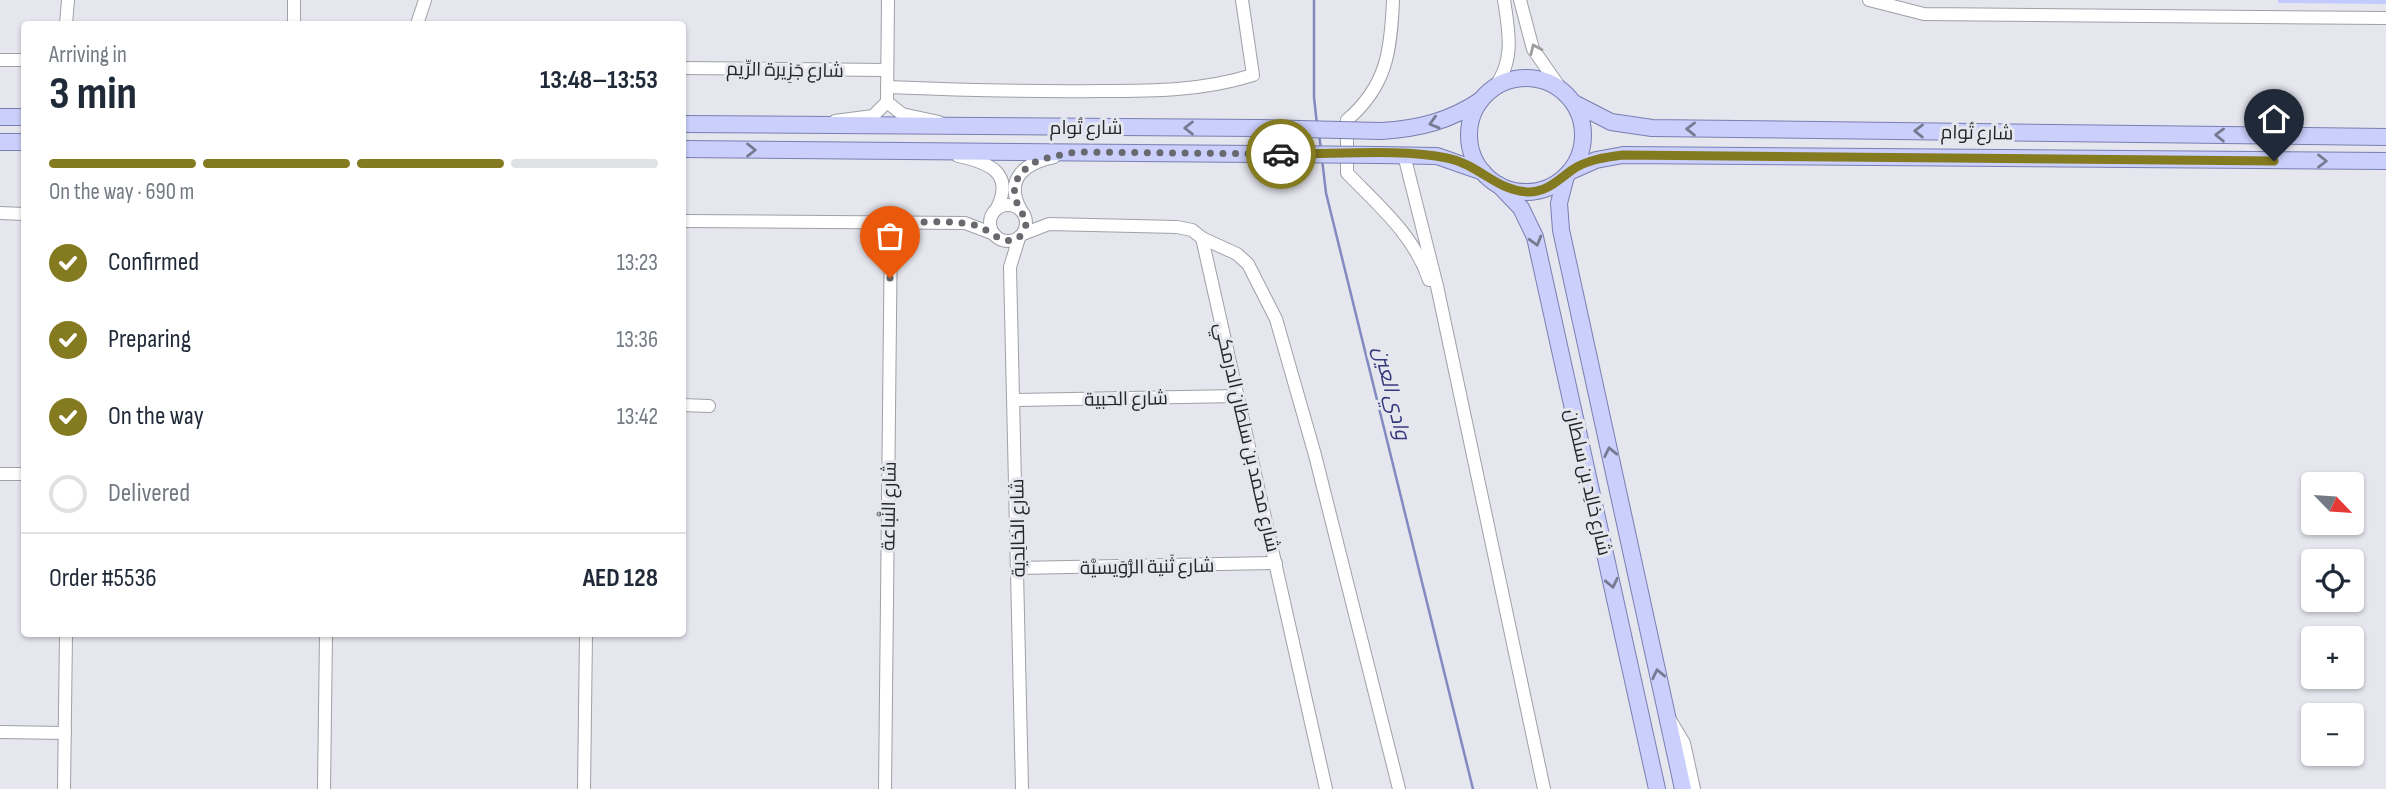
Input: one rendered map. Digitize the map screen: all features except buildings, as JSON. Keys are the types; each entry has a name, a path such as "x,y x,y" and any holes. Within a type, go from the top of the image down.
{"main road":[{"path":"1537,79 1569,97 1580,116 1583,144 1569,173 1552,186 1534,192 1516,191 1499,185 1483,172 1475,159 1470,128 1489,93 1508,81 1537,79"},
{"name":"شارع تُوام","path":"686,124 1381,131 1423,126 1444,120 1489,93"},
{"name":"شارع تُوام","path":"1569,97 1611,122 1652,128 2386,136"},
{"path":"0,115 21,117"},
{"path":"0,142 21,142"},
{"name":"شارع تُوام","path":"686,149 1404,155 1453,159 1483,172"},
{"name":"شارع تُوام","path":"1569,173 1596,160 1623,155 2386,161"},
{"name":"شارع خالِد بن سلطان","path":"1569,173 1559,203 1561,230 1683,789"},
{"name":"شارع خالِد بن سلطان","path":"1499,185 1521,208 1535,237 1657,789"}],"street":[{"path":"67,21 68,0"},
{"path":"294,0 294,21"},
{"path":"419,21 425,0"},
{"path":"827,124 849,117 873,116 887,102 888,0"},
{"path":"887,87 1008,93 1143,93 1223,84 1253,75 1242,0"},
{"path":"1393,0 1388,60 1375,91 1347,120 1347,173 1394,220 1414,246 1425,268 1447,337"},
{"path":"1489,93 1503,77 1510,50 1504,0"},
{"path":"1520,0 1533,49 1569,97"},
{"path":"1869,0 1924,14 2386,18"},
{"path":"0,60 21,60"},
{"name":"شارع جَزِيرة الرِّيم","path":"686,68 887,70"},
{"path":"887,102 902,114 923,117 949,126"},
{"path":"0,115 21,110"},
{"path":"933,152 974,160 996,170 1003,185 996,210 990,220 996,236"},
{"path":"1021,236 1027,223 1014,187 1025,167 1038,160 1075,152"},
{"path":"1404,155 1447,337 1544,789"},
{"path":"686,221 965,223 1011,205 1049,225"},
{"path":"0,213 21,214"},
{"name":"شارع النَّباعة","path":"885,789 891,223"},
{"path":"965,223 1009,242 1049,225 1186,227 1202,238 1237,254 1248,264 1276,319 1318,468 1399,789"},
{"name":"شارع الخالِدية","path":"996,236 1010,267"},
{"name":"شارع الخالِدية","path":"1021,236 1010,267 1022,789"},
{"name":"شارع محمد بن سلطان الدرمكي","path":"1202,238 1326,789"},
{"name":"شارع الحبية","path":"1014,400 1238,396"},
{"path":"686,405 709,406"},
{"path":"0,474 21,474"},
{"name":"شارع ثَنية الرُّوَيسيَّة","path":"1018,568 1276,563"},
{"path":"64,789 66,637"},
{"path":"324,789 326,637"},
{"path":"584,789 586,637"},
{"path":"1667,716 1684,743 1694,789"},
{"path":"0,732 65,733"}],"green space":[{"path":"2278,0 2386,0 2386,4 2278,3"}],"waterway":[{"name":"وادي العين","path":"1314,0 1314,97 1317,125"},
{"name":"وادي العين","path":"1319,135 1321,149"},
{"name":"وادي العين","path":"1322,159 1326,193 1473,789"}],"way so far":[{"path":"890,278 891,223 965,223 987,230 1003,241 1019,238 1027,223 1016,201 1014,187 1016,179 1025,167 1038,160 1075,152 1281,154"}],"route":[{"path":"1281,154 1437,156 1469,165 1499,185 1516,191 1534,192 1552,186 1583,164 1623,155 2274,161"}]}
